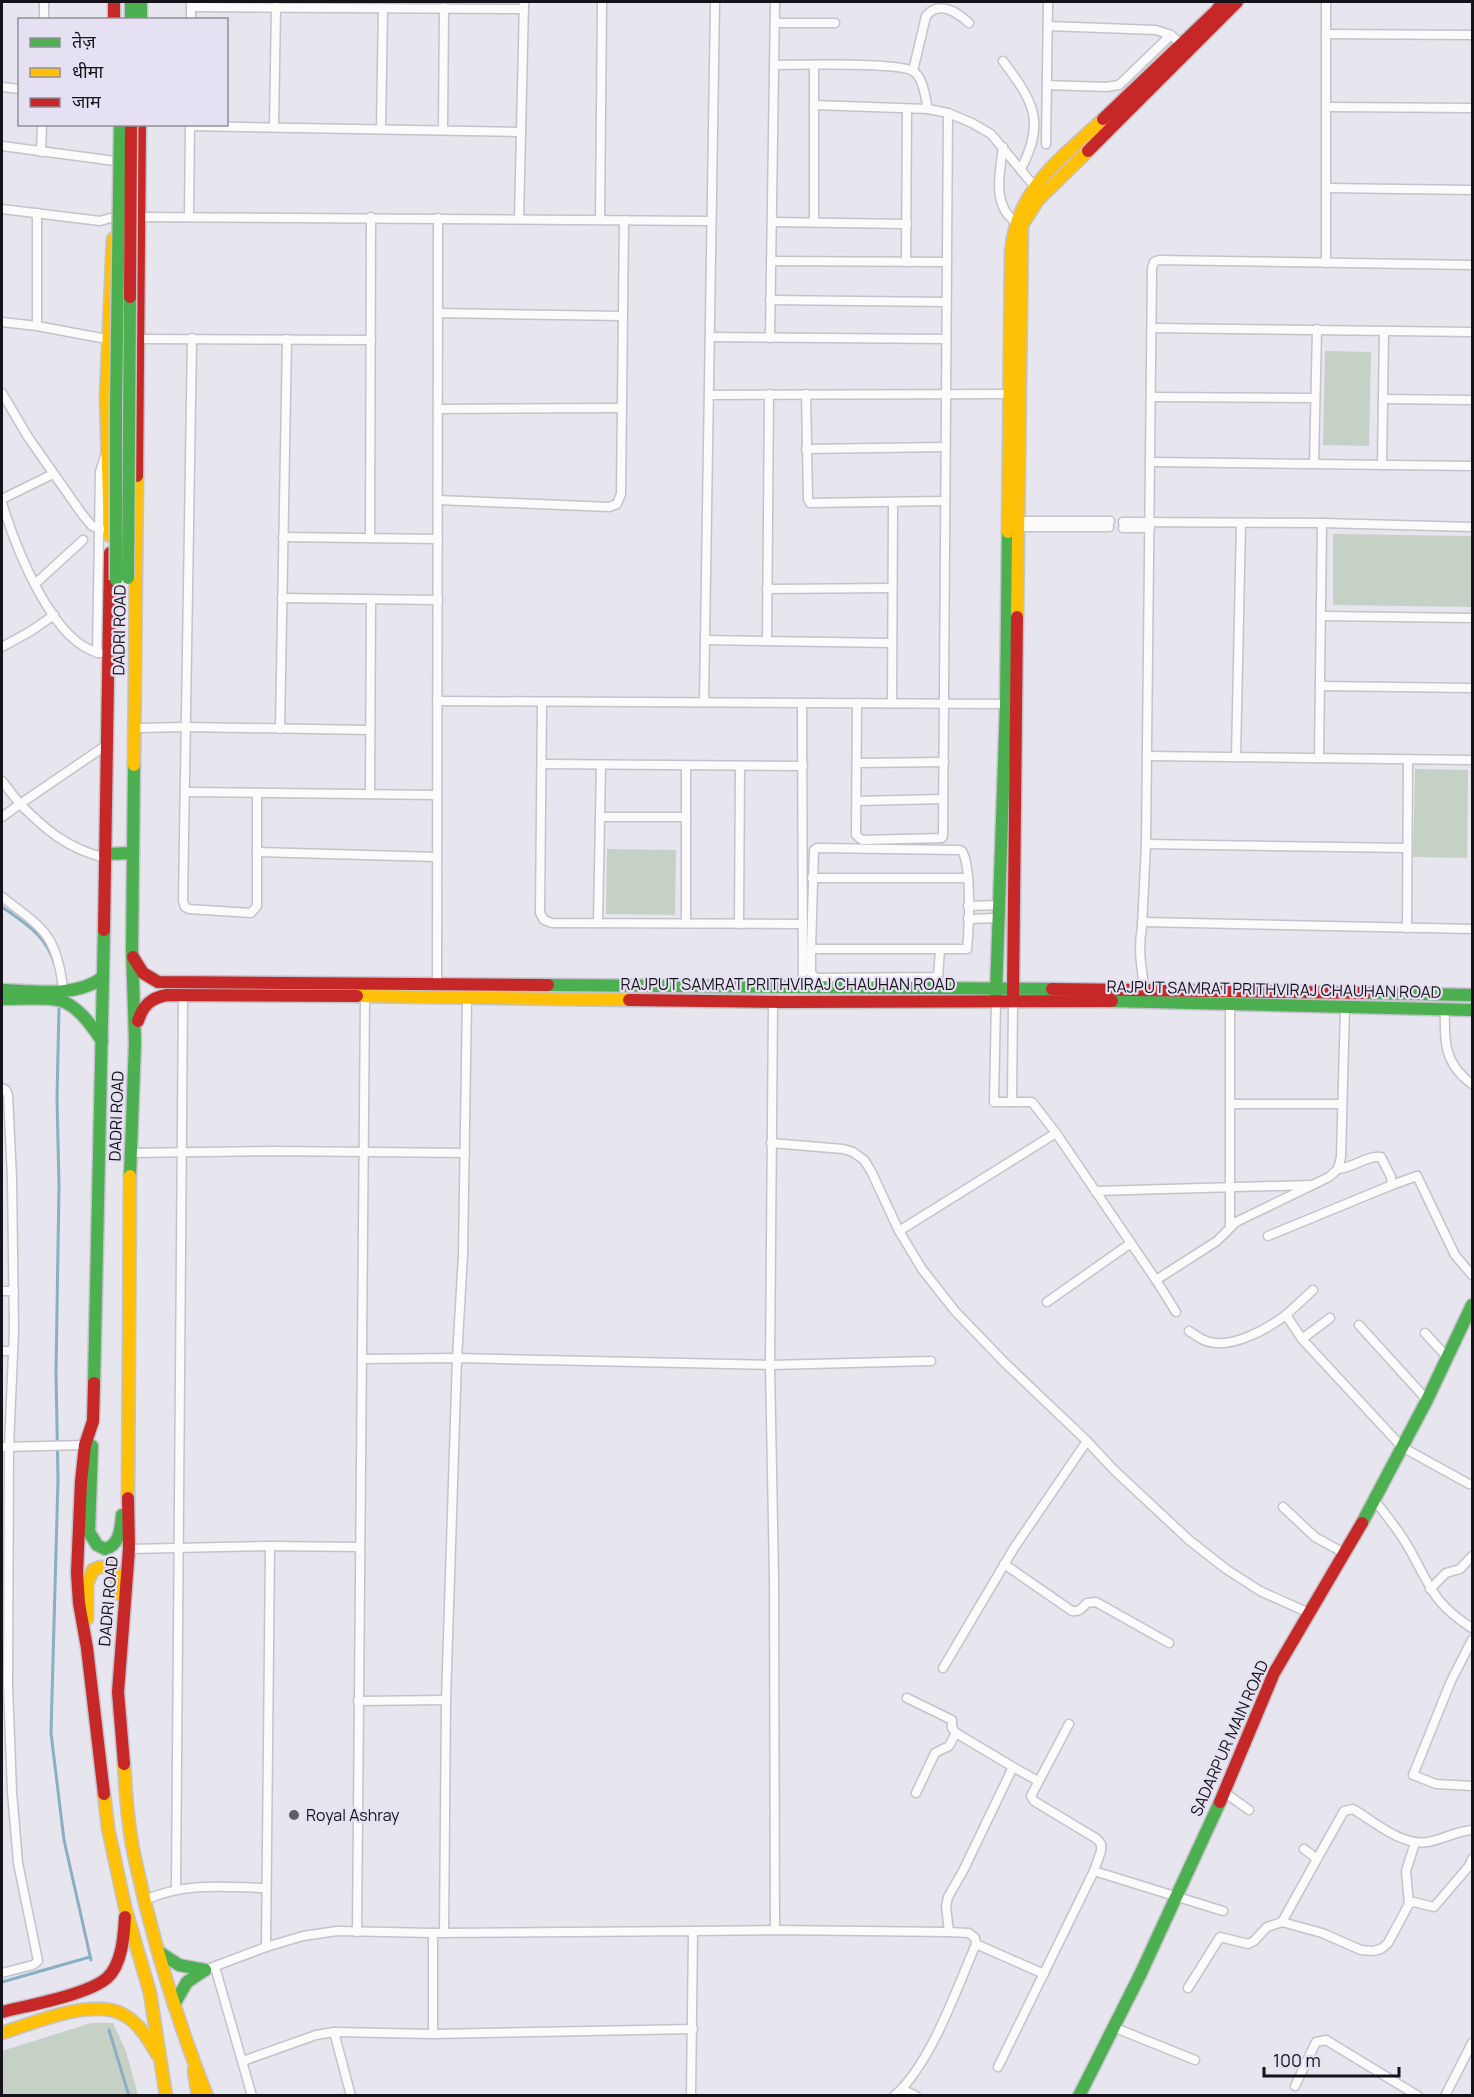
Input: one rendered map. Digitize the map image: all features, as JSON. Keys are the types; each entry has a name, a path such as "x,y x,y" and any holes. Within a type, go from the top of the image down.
{"street":[{"path":"44,2 44,18"},
{"path":"114,2 114,18"},
{"path":"121,2 121,18"},
{"path":"131,2 131,18"},
{"path":"141,2 141,18"},
{"path":"600,220 602,2"},
{"path":"704,702 715,2"},
{"path":"770,338 775,2"},
{"path":"1046,144 1048,2"},
{"path":"1012,1102 1011,704 1014,394 1011,253 1023,204 1045,175 1223,2"},
{"path":"1018,224 1038,200 1237,2"},
{"path":"1326,2 1326,263"},
{"path":"191,4 383,8 524,5 519,219"},
{"path":"274,127 276,7"},
{"path":"913,71 926,16 931,10 939,7 948,8 969,22"},
{"path":"381,129 383,8"},
{"path":"443,130 444,8"},
{"path":"775,23 835,23"},
{"path":"1048,26 1156,30 1171,35 1181,44"},
{"path":"1326,34 1473,35"},
{"path":"1047,85 1106,87 1119,85 1171,35"},
{"path":"1003,61 1026,92 1032,105 1033,138 1029,154 1021,169"},
{"path":"774,65 881,66 913,71 919,77 928,109"},
{"path":"814,65 814,222"},
{"path":"2,87 18,89"},
{"path":"814,105 928,109 948,113 991,134 1035,187"},
{"path":"1327,107 1473,108"},
{"path":"906,262 907,109"},
{"path":"857,703 856,835 858,839 938,839 943,835 948,113"},
{"path":"41,152 42,126"},
{"name":"DADRI ROAD","path":"115,126 116,160 108,340 104,529 110,622 103,653 108,744 93,1421 85,1445 77,1573 108,1828 125,1908 150,1993 166,2096"},
{"path":"120,126 116,404 122,579 128,610 136,617"},
{"path":"110,622 116,611 122,579 131,126"},
{"name":"DADRI ROAD","path":"140,126 132,950 135,1042 130,1153 129,1549 118,1692 124,1774 135,1859 159,1952 192,2058 207,2096"},
{"path":"189,216 190,126"},
{"path":"228,126 521,132"},
{"path":"2,146 116,160"},
{"path":"1003,147 1000,200 1003,208 1018,224"},
{"path":"1327,188 1473,190"},
{"path":"2,209 100,221 114,217"},
{"path":"37,213 37,326"},
{"path":"139,217 711,221"},
{"path":"370,538 371,217"},
{"path":"437,983 438,218"},
{"path":"438,500 609,507 617,504 621,494 624,220"},
{"path":"772,222 907,224"},
{"path":"1145,990 1139,959 1139,939 1142,925 1146,844 1152,268 1154,262 1159,260 1473,265"},
{"path":"771,261 947,262"},
{"path":"770,300 946,302"},
{"path":"438,313 622,316"},
{"path":"2,322 37,326 108,340 192,338 371,340"},
{"path":"1152,328 1473,332"},
{"path":"1314,463 1317,329"},
{"path":"1382,465 1384,331"},
{"path":"710,337 945,339"},
{"path":"192,338 183,901 185,907 251,913 255,911 257,906 257,793"},
{"path":"279,729 287,339"},
{"path":"2,393 14,416 82,514 92,526 104,529 103,653 83,647 54,615 23,562 2,503"},
{"path":"709,394 1014,394"},
{"path":"767,641 769,394"},
{"path":"806,394 806,448 810,503 944,501"},
{"path":"1151,397 1315,398"},
{"path":"1383,399 1473,400"},
{"path":"438,409 621,408"},
{"path":"106,422 138,420"},
{"path":"806,448 945,447"},
{"path":"1150,462 1473,466"},
{"path":"2,498 53,474"},
{"path":"892,703 893,502"},
{"path":"1236,757 1241,523"},
{"path":"1123,525 1322,523 1473,527"},
{"path":"1319,758 1322,523"},
{"path":"1014,524 1109,524"},
{"path":"283,537 438,539"},
{"path":"35,584 83,540"},
{"path":"767,589 892,588"},
{"path":"282,598 438,600"},
{"path":"370,794 371,599"},
{"path":"2,647 54,615"},
{"path":"1322,616 1473,618"},
{"path":"705,640 892,643"},
{"path":"1320,686 1473,688"},
{"path":"437,701 1011,704"},
{"path":"542,702 540,913 544,920 552,923 803,924"},
{"path":"802,703 803,987"},
{"path":"1011,704 998,918 994,1102 1032,1102 1056,1133 1176,1312"},
{"path":"135,728 370,730"},
{"path":"2,817 108,744"},
{"path":"1147,756 1473,760"},
{"path":"1407,928 1408,759"},
{"path":"857,763 944,762"},
{"path":"542,764 803,766"},
{"path":"598,922 601,765"},
{"path":"686,766 686,923"},
{"path":"739,924 740,766"},
{"path":"2,781 20,804 53,835 79,850 105,856 133,853"},
{"path":"186,792 437,795"},
{"path":"857,801 943,799"},
{"path":"600,817 686,817"},
{"path":"1146,844 1407,848"},
{"path":"812,949 967,949 966,857 959,850 817,848 812,853 811,974 816,978 938,977 940,950"},
{"path":"257,852 437,857"},
{"path":"812,878 967,878"},
{"path":"2,897 34,922 52,941 58,957 63,989"},
{"path":"968,906 999,905"},
{"path":"968,919 998,918"},
{"path":"1142,925 1473,929"},
{"name":"RAJPUT SAMRAT PRITHVIRAJ CHAUHAN ROAD","path":"132,950 133,958 143,973 158,982 996,988 1013,995 1230,1004 1473,1010"},
{"path":"2,990 63,989 94,985 103,977"},
{"name":"RAJPUT SAMRAT PRITHVIRAJ CHAUHAN ROAD","path":"135,1042 141,1008 148,1000 162,995 183,994 772,1002 996,1001 1013,995 1145,990 1473,995"},
{"path":"176,1888 183,994"},
{"path":"357,1932 365,996"},
{"path":"444,1933 446,1700 457,1358 461,1311 467,997"},
{"path":"2,999 66,1002 84,1017 102,1041"},
{"path":"772,1002 770,1365 774,1588 775,1930"},
{"path":"1230,1004 1230,1227"},
{"path":"1156,1280 1217,1241 1236,1222 1329,1178 1338,1169 1341,1157 1345,1006"},
{"path":"1445,1009 1446,1050 1452,1063 1473,1084"},
{"path":"2,1089 6,1090 8,1095 14,1291 13,1351 5,1447 5,1686 18,1863 38,1961 33,1965 2,1973"},
{"path":"1230,1104 1341,1104"},
{"path":"899,1231 1056,1133"},
{"path":"771,1143 843,1149 853,1152 864,1160 899,1231 922,1269 955,1311 1004,1362 1152,1506 1226,1569 1260,1591 1309,1613"},
{"path":"130,1153 465,1153"},
{"path":"1338,1169 1351,1167 1378,1156 1383,1160 1392,1185"},
{"path":"1268,1236 1417,1176 1455,1255 1473,1275"},
{"path":"1095,1191 1315,1185"},
{"path":"2,1220 13,1219"},
{"path":"1047,1302 1131,1243"},
{"path":"1189,1331 1206,1341 1220,1343 1242,1339 1268,1328 1287,1315 1313,1290"},
{"path":"2,1291 14,1291"},
{"name":"SADARPUR MAIN ROAD","path":"1079,2096 1177,1898 1235,1769 1274,1673 1374,1502 1473,1305"},
{"path":"1287,1315 1302,1339 1402,1447 1469,1484"},
{"path":"1302,1339 1330,1318"},
{"path":"1359,1325 1427,1400"},
{"path":"1425,1333 1447,1357"},
{"path":"2,1351 13,1351"},
{"path":"362,1359 457,1358 770,1365 931,1361"},
{"path":"93,1421 89,1532 93,1542 99,1548 106,1549 119,1538 128,1478"},
{"path":"943,1668 1004,1564 1087,1441"},
{"path":"5,1447 85,1445"},
{"path":"1374,1502 1404,1540 1430,1589 1446,1609 1473,1628"},
{"path":"1283,1507 1315,1537 1344,1553"},
{"path":"266,1947 270,1546"},
{"path":"129,1549 360,1547"},
{"path":"1430,1589 1446,1573 1460,1569 1473,1556"},
{"path":"1004,1564 1072,1611 1077,1612 1087,1602 1096,1602 1169,1643"},
{"path":"87,1648 88,1579 91,1570 103,1566 110,1567 116,1574 118,1582 120,1650"},
{"path":"1473,1640 1451,1681 1413,1775 1436,1784 1473,1786"},
{"path":"907,1698 952,1720 952,1728 956,1733 1038,1781"},
{"path":"358,1701 446,1700"},
{"path":"998,2067 1094,1871 1101,1851 1101,1844 1096,1839 1032,1799 1031,1792 1069,1724"},
{"path":"916,1793 935,1753 949,1746 956,1733"},
{"path":"949,1932 948,1897 1013,1767"},
{"path":"1224,1792 1249,1810"},
{"path":"1282,1922 1344,1811 1348,1808 1403,1839 1415,1842 1429,1842 1460,1831 1473,1830"},
{"path":"1188,1988 1220,1937 1248,1944 1267,1927 1282,1922 1322,1933 1361,1950 1381,1949 1388,1943 1409,1904 1406,1871 1415,1842"},
{"path":"1304,1849 1317,1859"},
{"path":"1409,1904 1414,1902 1434,1906 1471,1865"},
{"path":"1094,1871 1223,1911"},
{"path":"145,1900 176,1888 266,1888"},
{"path":"2,2012 83,1989 107,1978 118,1956 125,1928 125,1908"},
{"path":"176,2001 186,1983 193,1976 210,1968 303,1936 337,1931 444,1933 775,1930 969,1933 975,1938 976,1944 932,2043 916,2073 894,2096"},
{"path":"691,2096 693,1931"},
{"path":"433,1933 433,2034"},
{"path":"976,1944 1044,1974"},
{"path":"159,1952 179,1965 210,1968"},
{"path":"210,1968 243,2061 252,2096"},
{"path":"2,2033 82,2010 116,2011 132,2021 148,2037 161,2061"},
{"path":"1113,2027 1195,2060"},
{"path":"243,2061 334,2032 433,2034 693,2029"},
{"path":"334,2032 351,2096"},
{"path":"1295,2086 1316,2042 1326,2040 1418,2096"},
{"path":"1445,2096 1473,2043"},
{"path":"192,2058 198,2096"},
{"path":"163,2076 175,2096"},
{"path":"902,2089 916,2096"}],"shaded area":[{"path":"1325,351 1371,352 1369,446 1323,445"},
{"path":"1333,534 1472,536 1472,607 1333,605"},
{"path":"1415,769 1468,770 1467,858 1413,857"},
{"path":"607,849 676,850 675,915 606,914"},
{"path":"91,2023 113,2023 126,2051 138,2095 2,2095 2,2051"}],"waterway":[{"path":"2,907 41,938 55,965"},
{"path":"59,1007 56,1373 58,1479 51,1733 64,1840 91,1960"},
{"path":"2,1982 90,1957"},
{"path":"109,2030 129,2096"}],"traffic: fast":[{"path":"131,2 131,18"},
{"path":"141,2 141,18"},
{"path":"116,580 120,126"},
{"path":"128,578 130,297"},
{"path":"996,994 1006,704 1008,532"},
{"path":"130,1176 135,1042 132,949 134,765"},
{"path":"105,854 133,853"},
{"path":"94,1383 104,930"},
{"path":"2,990 68,991 92,984 103,977"},
{"path":"548,985 1052,989"},
{"path":"1366,993 1472,995"},
{"path":"2,999 45,999 65,1002 83,1016 102,1041"},
{"path":"1112,1001 1472,1010"},
{"path":"1362,1523 1427,1400 1472,1305"},
{"path":"92,1446 89,1532 97,1545 105,1549 114,1544 119,1535 122,1515"},
{"path":"1079,2096 1140,1975 1220,1802"},
{"path":"159,1952 179,1965 205,1970"},
{"path":"176,2001 187,1982 205,1970"}],"traffic: slow":[{"path":"1008,532 1011,253 1015,231 1021,211 1043,177 1103,119"},
{"path":"1017,617 1022,225 1038,200 1088,151"},
{"path":"110,536 106,396 113,239"},
{"path":"134,765 137,476"},
{"path":"357,996 629,1000"},
{"path":"128,1498 130,1176"},
{"path":"87,1619 87,1584 93,1570 110,1567 116,1574 119,1594"},
{"path":"124,1764 131,1835 149,1919 185,2038 207,2096"},
{"path":"104,1794 108,1828 125,1907 150,1993 166,2096"},
{"path":"2,2033 46,2018 80,2010 111,2010 134,2022 157,2054"},
{"path":"194,2071 198,2096"}],"traffic: jam":[{"path":"114,2 114,18"},
{"path":"1103,119 1223,2"},
{"path":"1088,151 1237,2"},
{"path":"130,297 131,126"},
{"path":"137,476 140,126"},
{"path":"104,930 110,553"},
{"path":"1013,996 1017,617"},
{"path":"133,957 143,973 158,982 548,985"},
{"path":"1052,989 1366,993"},
{"path":"138,1021 148,1003 167,995 357,996"},
{"path":"629,1000 1112,1001"},
{"path":"94,1383 93,1421 85,1445 81,1482 77,1573 104,1794"},
{"path":"124,1764 118,1692 129,1549 128,1498"},
{"path":"1220,1802 1274,1673 1362,1523"},
{"path":"2,2012 86,1990 107,1978 119,1958 125,1917"}],"place":[{"name":"Royal Ashray","path":"294,1815"}]}
